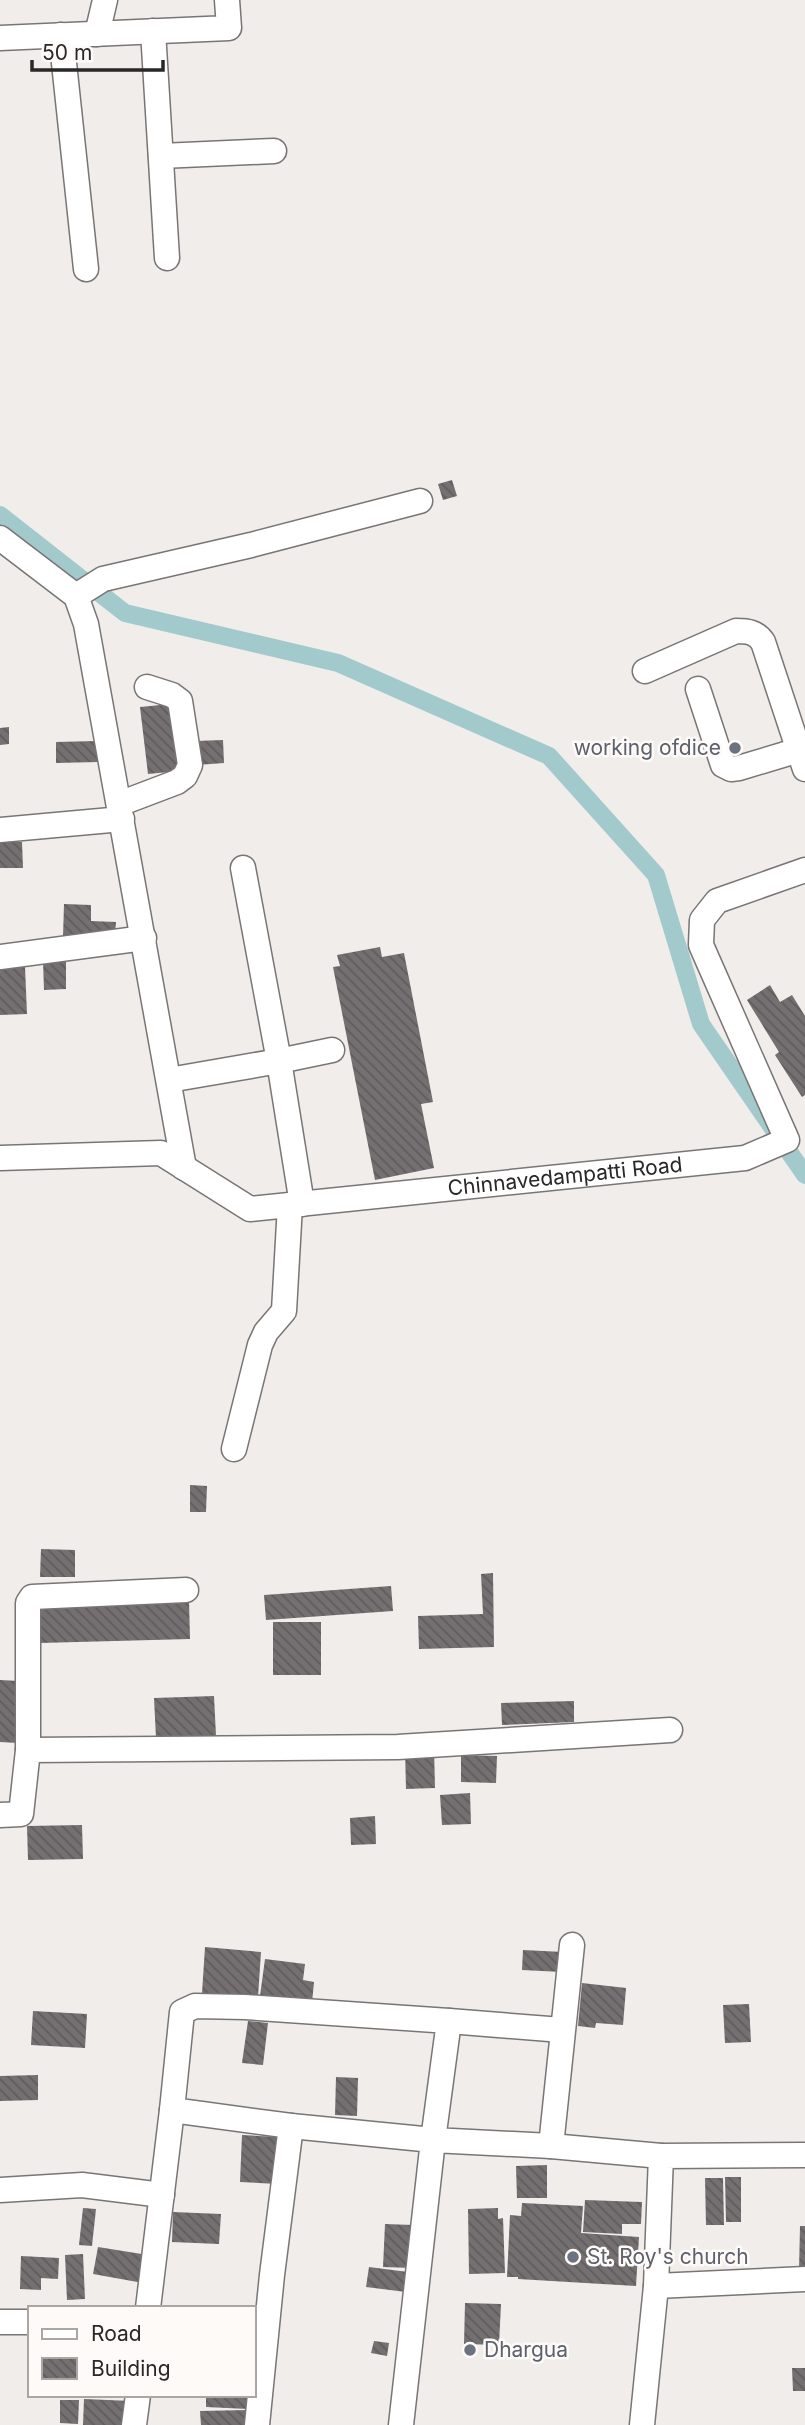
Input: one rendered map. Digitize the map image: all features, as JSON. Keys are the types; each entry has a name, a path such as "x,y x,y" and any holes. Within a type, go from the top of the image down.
{"street":[{"path":"97,34 105,0"},
{"path":"0,38 229,28 227,0"},
{"path":"153,31 167,258"},
{"path":"61,35 86,269"},
{"path":"161,156 275,151"},
{"path":"77,596 103,579 251,545 420,501"},
{"path":"0,538 77,596 86,624 184,1168"},
{"path":"645,671 736,631 749,631 758,636 763,642 802,760 731,769 723,765 698,689"},
{"path":"0,830 120,811 185,776 190,765 180,701 172,695 147,687"},
{"path":"234,1449 260,1345 266,1332 284,1311 296,1204 279,1061 243,867"},
{"name":"Chinnavedampatti Road","path":"0,1158 161,1153 250,1209 746,1158 787,1140 701,945 702,920 717,901 805,870"},
{"path":"0,957 144,939"},
{"path":"169,1080 332,1050"},
{"path":"0,1815 21,1814 28,1750 28,1604 32,1597 186,1590"},
{"path":"28,1750 398,1746 670,1730"},
{"path":"551,2146 572,1945"},
{"path":"148,2306 181,2012 195,2006 562,2029"},
{"path":"401,2425 449,2021"},
{"path":"172,2110 291,2126 433,2140 551,2146 661,2156 805,2155"},
{"path":"257,2425 291,2126"},
{"path":"642,2425 656,2286 661,2156"},
{"path":"0,2190 82,2185 162,2195"},
{"path":"656,2286 805,2280"},
{"path":"0,2322 28,2322"},
{"path":"134,2425 138,2397"}],"building":[{"path":"452,480 457,496 443,500 438,484"},
{"path":"171,704 179,771 148,774 140,707"},
{"path":"9,727 9,744 0,745 0,728"},
{"path":"223,740 224,763 197,765 196,741"},
{"path":"97,741 98,762 56,763 56,742"},
{"path":"0,842 22,842 23,868 0,868"},
{"path":"64,904 91,905 91,921 116,922 115,933 63,937"},
{"path":"380,947 382,957 404,953 433,1102 421,1104 434,1168 375,1180 333,967 340,966 337,955"},
{"path":"66,960 66,989 44,990 43,961"},
{"path":"25,967 27,1014 0,1015 0,968"},
{"path":"770,985 780,1002 792,995 805,1016 805,1095 802,1097 775,1055 779,1052 747,1000"},
{"path":"190,1485 207,1486 206,1512 190,1512"},
{"path":"41,1549 75,1550 75,1577 40,1577"},
{"path":"493,1573 494,1647 419,1649 418,1616 483,1614 481,1574"},
{"path":"391,1586 393,1611 266,1620 264,1595"},
{"path":"189,1600 190,1639 40,1643 39,1603"},
{"path":"273,1622 321,1622 321,1675 273,1675"},
{"path":"0,1680 19,1681 18,1743 0,1742"},
{"path":"214,1696 216,1736 156,1738 154,1698"},
{"path":"574,1701 574,1722 502,1725 501,1703"},
{"path":"434,1748 435,1788 406,1789 405,1749"},
{"path":"461,1755 497,1756 496,1783 461,1782"},
{"path":"470,1793 471,1824 442,1825 440,1795"},
{"path":"375,1816 376,1844 351,1845 350,1818"},
{"path":"82,1825 83,1859 28,1860 27,1826"},
{"path":"205,1947 261,1952 258,1997 202,1993"},
{"path":"523,1950 563,1952 562,1972 522,1970"},
{"path":"265,1959 305,1964 303,1980 314,1982 312,2003 260,1996"},
{"path":"582,1983 626,1988 623,2025 596,2023 595,2028 578,2026"},
{"path":"749,2004 751,2042 725,2043 723,2005"},
{"path":"33,2011 87,2014 85,2048 31,2045"},
{"path":"248,2021 268,2023 263,2065 242,2063"},
{"path":"38,2075 38,2100 0,2101 0,2076"},
{"path":"336,2077 358,2078 357,2116 335,2115"},
{"path":"242,2135 279,2137 277,2184 240,2182"},
{"path":"547,2165 547,2198 517,2198 516,2166"},
{"path":"725,2177 741,2177 741,2222 726,2222"},
{"path":"705,2178 723,2178 724,2225 706,2225"},
{"path":"585,2200 642,2202 641,2224 622,2224 622,2234 583,2232"},
{"name":"St. Roy's church","path":"522,2203 583,2206 581,2233 639,2237 636,2286 507,2277 510,2215 521,2216"},
{"path":"83,2208 96,2209 92,2246 79,2245"},
{"path":"498,2208 498,2219 503,2218 505,2273 469,2274 468,2209"},
{"path":"173,2212 221,2214 219,2244 172,2242"},
{"path":"385,2224 413,2225 412,2268 383,2267"},
{"path":"800,2226 805,2226 805,2270 799,2270"},
{"path":"98,2247 148,2255 143,2283 93,2274"},
{"path":"83,2254 85,2299 67,2300 65,2255"},
{"path":"21,2256 59,2258 58,2279 41,2278 41,2290 20,2289"},
{"path":"369,2267 408,2272 406,2292 366,2287"},
{"path":"465,2303 501,2304 499,2345 464,2344"},
{"path":"374,2341 389,2343 387,2356 371,2353"},
{"path":"792,2368 805,2368 805,2391 793,2391"},
{"path":"206,2397 249,2397 248,2409 206,2407"},
{"path":"84,2399 131,2401 130,2425 83,2425"},
{"path":"60,2400 79,2400 78,2424 60,2423"},
{"path":"249,2410 249,2425 201,2425 200,2411"}],"waterway":[{"path":"0,515 125,613 338,663 549,756 656,875 701,1024 805,1175"}],"place":[{"name":"working ofdice","path":"735,748"},
{"name":"St. Roy's church","path":"573,2257"},
{"name":"Dhargua","path":"470,2350"}]}
